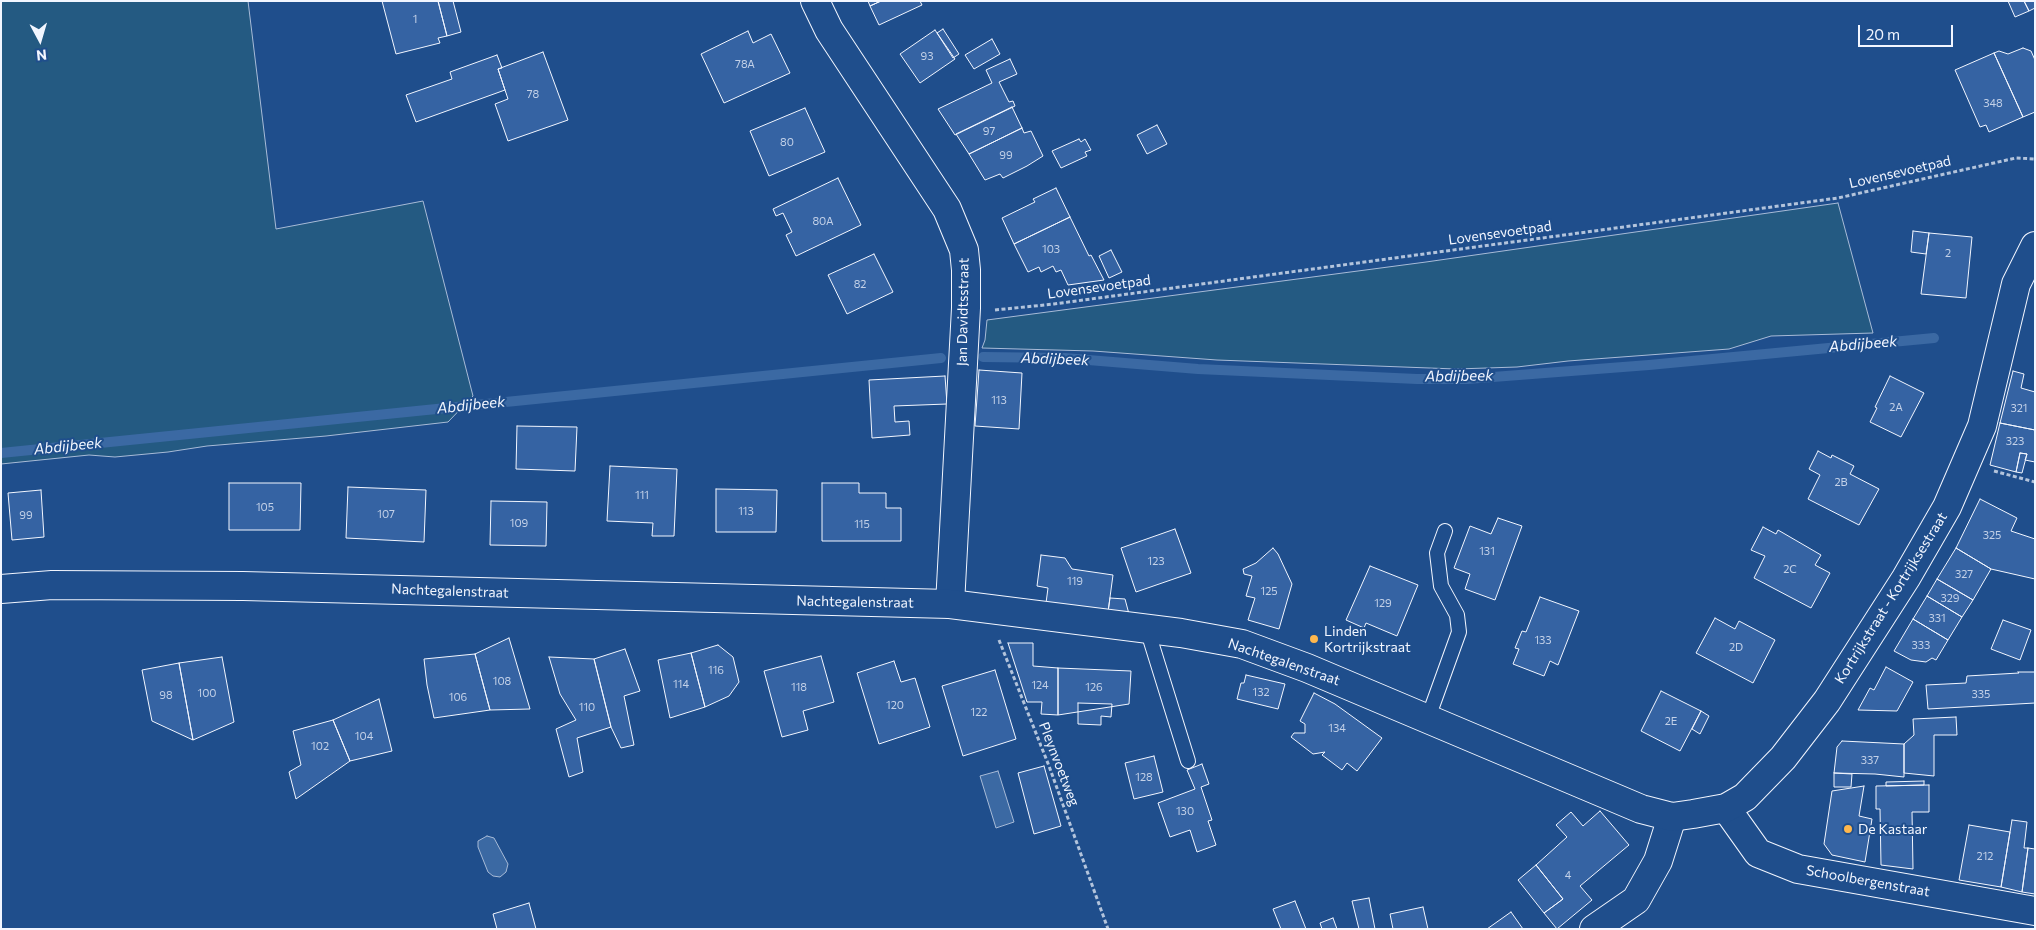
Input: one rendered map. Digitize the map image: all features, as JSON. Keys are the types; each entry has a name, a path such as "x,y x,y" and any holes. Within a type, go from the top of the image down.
{"street":[{"name":"Jan Davidtsstraat","path":"815,1 829,30 947,209 964,250 966,308 950,604"},
{"name":"Kortrijkstraat - Kortrijksestraat","path":"1672,817 1726,808 1745,797 1783,758 1827,701 1906,578 1947,507 1982,426 2016,284 2035,246"},
{"name":"Nachtegalenstraat","path":"1,589 52,585 243,586 950,604 1181,633 1242,644 1307,668 1640,809 1672,817"},
{"name":"Schoolbergenstraat","path":"1726,808 1758,853 1798,869 2035,911"},
{"path":"1594,929 1636,900 1658,861 1672,817"}],"lane":[{"path":"1428,718 1459,632 1457,616 1441,586 1437,553 1445,531"},
{"path":"1147,629 1188,761"}],"path":[{"name":"Lovensevoetpad","path":"966,308 1005,310 1838,198 2016,158 2035,159"},
{"path":"1966,463 2035,482"},
{"name":"Pleynvoetweg","path":"987,609 1048,766 1108,929"}],"shaded area":[{"path":"1,1 248,1 276,229 423,201 473,396 448,422 115,457 89,455 1,464"},
{"path":"1838,203 1873,333 1771,336 1729,349 1568,361 1517,367 1456,369 1217,360 1093,351 982,348 985,340 987,320 1426,262"},
{"path":"998,771 1014,822 996,828 980,776"},
{"path":"487,836 494,838 508,864 506,872 500,877 493,876 488,872 478,847 478,841"}],"building":[{"path":"382,1 438,1 447,36 438,38 440,43 396,54"},
{"path":"438,1 453,1 461,32 447,36"},
{"path":"868,1 881,1 870,6"},
{"path":"881,1 920,1 922,5 879,25 870,6"},
{"path":"2008,1 2024,1 2029,11 2015,17"},
{"path":"2024,1 2035,1 2035,8 2029,11"},
{"path":"943,29 959,54 953,58 937,33"},
{"path":"935,30 955,59 920,83 900,54"},
{"path":"748,31 753,43 771,34 790,73 724,103 701,54"},
{"path":"992,39 1000,54 974,69 965,55"},
{"path":"2023,48 2031,51 2035,60 2035,112 2023,117 1994,53 1999,51 2008,54"},
{"path":"543,52 568,120 508,141 495,104 508,99 498,69"},
{"path":"1994,53 2023,117 1989,132 1986,125 1980,127 1955,70"},
{"path":"497,55 502,68 498,69 505,90 416,122 406,95 452,79 450,72"},
{"path":"1010,59 1017,74 999,82 1009,102 1013,101 1015,106 955,135 938,109 992,83 986,70"},
{"path":"1012,107 1022,128 969,154 956,134"},
{"path":"805,108 825,152 769,176 750,131"},
{"path":"1157,125 1167,144 1147,154 1137,135"},
{"path":"1022,128 1024,133 1031,131 1043,156 1003,178 1000,174 985,180 969,154"},
{"path":"1079,139 1081,142 1085,139 1091,150 1085,152 1087,156 1061,168 1052,151"},
{"path":"838,178 861,225 796,256 786,235 792,232 783,213 776,216 773,209"},
{"path":"1056,188 1070,217 1014,244 1002,218 1035,202 1033,199"},
{"path":"1070,217 1089,256 1091,255 1104,280 1068,285 1061,270 1056,272 1053,266 1041,272 1039,267 1028,272 1014,244"},
{"path":"1913,231 1929,233 1926,254 1911,252"},
{"path":"1929,233 1972,237 1966,298 1921,294"},
{"path":"1111,250 1122,272 1109,278 1099,256"},
{"path":"874,254 893,292 847,314 828,275"},
{"path":"979,370 1022,373 1019,429 975,426"},
{"path":"2013,371 2024,374 2021,388 2035,392 2035,430 2000,423"},
{"path":"945,376 947,404 894,406 895,422 909,421 910,435 872,438 869,380"},
{"path":"1890,376 1924,393 1901,437 1870,422"},
{"path":"2000,423 2035,430 2035,462 2025,460 2027,454 2020,453 2016,472 1990,465"},
{"path":"517,426 577,427 575,471 516,469"},
{"path":"1818,451 1831,458 1832,455 1854,466 1850,474 1879,489 1859,525 1808,499 1820,475 1809,469"},
{"path":"2020,453 2027,454 2022,473 2016,472"},
{"path":"610,466 677,469 674,536 652,536 653,523 607,521"},
{"path":"229,483 301,483 300,530 229,530"},
{"path":"822,483 859,483 859,493 886,493 886,508 901,508 901,541 822,541"},
{"path":"348,487 426,490 424,542 346,538"},
{"path":"716,489 777,490 776,532 716,532"},
{"path":"41,490 44,537 12,540 8,493"},
{"path":"1980,499 2017,518 2011,531 2035,539 2035,579 1991,569 1956,548"},
{"path":"491,501 547,502 546,546 490,545"},
{"path":"1498,518 1522,526 1495,600 1465,589 1470,574 1454,568 1470,526 1491,534"},
{"path":"1763,527 1776,534 1778,530 1821,555 1815,565 1830,573 1811,608 1754,578 1765,556 1751,550"},
{"path":"1175,529 1191,573 1136,592 1121,548"},
{"path":"1273,548 1278,554 1292,584 1279,629 1248,620 1255,598 1246,596 1252,576 1244,574 1243,569 1256,563"},
{"path":"1956,548 1991,569 1973,600 1937,579"},
{"path":"1041,555 1065,558 1072,569 1113,575 1108,612 1046,603 1048,588 1037,586"},
{"path":"1370,566 1418,585 1397,636 1366,623 1364,628 1346,620"},
{"path":"1937,579 1973,600 1962,617 1927,596"},
{"path":"1927,596 1962,617 1948,640 1913,619"},
{"path":"1540,597 1579,611 1558,665 1550,661 1544,676 1513,664 1519,649 1515,648 1522,631 1526,632"},
{"path":"1110,598 1125,599 1129,614 1108,612"},
{"path":"1715,618 1735,629 1739,621 1775,640 1753,683 1696,653"},
{"path":"1913,619 1948,640 1936,660 1932,658 1926,662 1911,660 1894,651"},
{"path":"2003,620 2031,630 2020,660 1991,649"},
{"path":"509,638 530,709 490,710 475,654"},
{"path":"1008,643 1033,643 1033,666 1058,668 1058,715 1041,714 1042,702 1027,702"},
{"path":"718,645 733,657 739,682 729,696 705,707 691,653"},
{"path":"625,649 640,691 624,696 634,745 621,748 611,727 594,659"},
{"path":"691,653 705,707 670,718 658,660"},
{"path":"475,654 490,710 434,718 424,659"},
{"path":"821,656 834,702 803,711 808,730 782,737 764,671"},
{"path":"222,657 234,722 193,740 179,663"},
{"path":"549,657 594,659 611,727 577,738 583,772 569,777 556,729 576,720 560,694"},
{"path":"894,661 901,682 915,678 930,727 879,744 857,673"},
{"path":"179,663 193,740 152,721 142,670"},
{"path":"1886,667 1913,682 1897,711 1858,710 1870,688 1874,690"},
{"path":"1058,668 1131,671 1129,704 1058,715"},
{"path":"995,670 1016,739 963,756 942,686"},
{"path":"2035,672 2035,703 1928,709 1926,685 1966,683 1967,676"},
{"path":"1246,675 1285,684 1278,709 1237,699 1241,683 1244,683"},
{"path":"1661,691 1701,711 1680,751 1641,731"},
{"path":"1314,693 1335,704 1382,738 1357,771 1347,763 1342,770 1322,755 1325,752 1313,754 1291,737 1294,733 1305,733 1305,724 1300,721"},
{"path":"379,699 392,751 350,761 333,720"},
{"path":"1078,703 1112,704 1111,717 1101,716 1101,725 1078,724"},
{"path":"1701,711 1709,716 1700,734 1692,729"},
{"path":"1956,717 1957,735 1934,735 1934,776 1904,773 1904,744 1914,735 1913,719"},
{"path":"333,720 350,761 296,799 289,772 301,765 293,731"},
{"path":"1842,741 1904,744 1904,777 1834,773 1837,747"},
{"path":"1154,756 1163,792 1134,799 1125,763"},
{"path":"1202,764 1209,784 1201,787 1212,820 1208,821 1216,845 1197,852 1190,830 1170,837 1158,803 1195,789 1187,770"},
{"path":"1044,766 1061,826 1034,834 1018,773"},
{"path":"1834,773 1852,774 1851,787 1834,787"},
{"path":"1924,781 1924,785 1886,786 1886,782"},
{"path":"1929,785 1929,812 1912,812 1913,869 1881,865 1880,809 1876,809 1876,786"},
{"path":"1864,786 1859,816 1872,819 1865,862 1832,855 1824,844 1832,791"},
{"path":"1600,811 1629,845 1580,886 1592,900 1557,929 1544,913 1563,899 1536,865 1567,837 1556,825 1571,812 1583,826"},
{"path":"2012,820 2027,822 2024,848 2028,848 2022,892 2001,887"},
{"path":"1969,825 2010,832 2001,887 1959,880"},
{"path":"2028,848 2035,849 2035,894 2022,892"},
{"path":"1536,865 1563,899 1544,913 1518,880"},
{"path":"1369,898 1375,929 1359,929 1352,901"},
{"path":"1295,901 1306,929 1281,929 1273,909"},
{"path":"529,903 536,929 497,929 493,914"},
{"path":"1423,907 1428,929 1393,929 1390,914"},
{"path":"1511,912 1523,929 1487,929"},
{"path":"1333,918 1337,929 1322,929 1320,923"}],"waterway":[{"name":"Abdijbeek","path":"983,357 1064,358 1198,369 1417,379 1467,379 1649,365 1934,338"},
{"name":"Abdijbeek","path":"1,453 941,358"}],"place":[{"name":"Linden Kortrijkstraat","path":"1314,639"},
{"name":"De Kastaar","path":"1848,829"}]}
